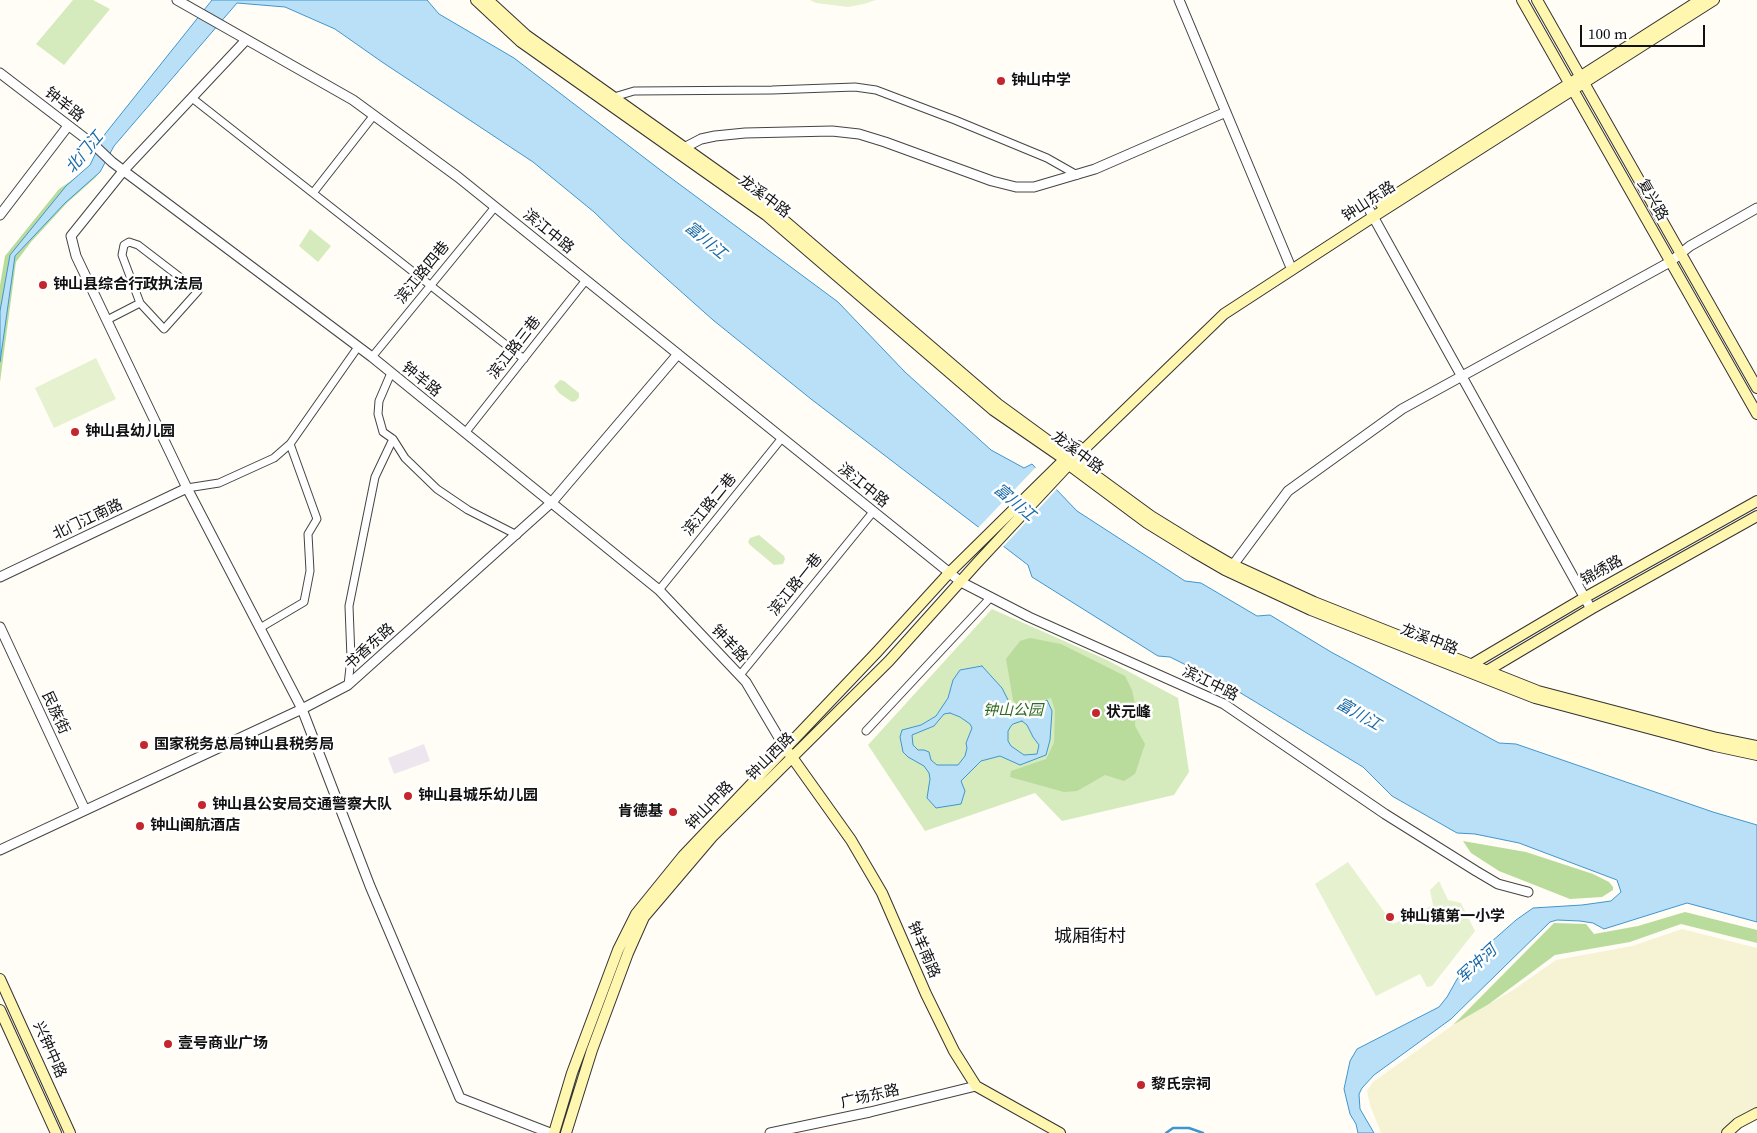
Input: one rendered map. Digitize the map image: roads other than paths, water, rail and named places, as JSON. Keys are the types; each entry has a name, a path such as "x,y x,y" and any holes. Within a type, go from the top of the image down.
{"main road":[{"name":"龙溪中路","path":"476,0 521,42 771,209 998,404 1147,523 1311,610 1538,691 1717,738 1757,746"},
{"name":"龙溪中路","path":"488,0 526,36 614,97 681,150"},
{"name":"复兴路","path":"1522,0 1757,414"},
{"name":"复兴路","path":"1536,0 1757,388"},
{"name":"钟山东路","path":"1582,80 1700,0"},
{"name":"钟山东路","path":"1069,460 1220,311 1291,268 1571,86 1714,0"},
{"name":"钟山中路","path":"554,1133 572,1073 618,950 636,914 683,856 789,752 949,573 1069,460"},
{"name":"钟山西路","path":"566,1133 592,1050 628,953 644,917 712,837 789,752 888,662 1069,460"},
{"name":"锦绣路","path":"1468,666 1584,598 1757,501"},
{"name":"锦绣路","path":"1484,672 1591,609 1757,516"},
{"name":"龙溪中路","path":"1484,672 1535,698 1715,746 1757,755"},
{"name":"钟羊南路","path":"789,752 851,840 882,893 926,994 954,1051 976,1086 1060,1133"},
{"name":"兴钟中路","path":"0,979 70,1133"},
{"name":"兴钟中路","path":"0,1010 56,1133"},
{"path":"1727,1133 1738,1123 1757,1113"}],"street":[{"name":"滨江中路","path":"177,0 353,100 458,177 961,582 1082,642 1224,704 1385,814 1476,871 1498,884 1528,892"},
{"path":"1179,0 1291,268"},
{"path":"246,40 124,170 71,236 76,256 187,488 302,709 370,886 460,1098 550,1133"},
{"name":"钟羊路","path":"0,73 94,145 112,162 358,346 659,590 746,682 789,752"},
{"path":"614,97 634,91 856,87 876,90 1047,158 1077,175"},
{"path":"192,98 524,359"},
{"path":"681,150 701,139 716,136 745,133 832,131 859,134 885,142 992,181 1016,187 1034,187 1095,170 1226,112"},
{"path":"313,193 374,115"},
{"path":"0,215 68,126"},
{"name":"滨江路四巷","path":"372,357 496,207"},
{"path":"1229,567 1288,491 1402,409 1670,262 1690,246 1757,208"},
{"path":"1372,214 1591,609"},
{"path":"129,242 138,245 198,291 164,329 140,303 122,255 124,245 129,242"},
{"name":"滨江路三巷","path":"465,433 586,280"},
{"path":"107,320 140,303"},
{"path":"187,488 218,483 274,458 290,444 358,346"},
{"name":"书香东路","path":"0,850 302,709 348,685 552,502 678,354"},
{"path":"391,372 379,400 378,414 383,432 393,439 405,458 437,489 468,510 517,535"},
{"name":"滨江路二巷","path":"659,590 782,438"},
{"path":"348,685 351,658 349,606 374,477 393,439"},
{"path":"260,628 304,602 310,571 308,534 317,519 290,444"},
{"name":"北门江南路","path":"0,577 187,488"},
{"name":"滨江路一巷","path":"740,675 873,512"},
{"path":"866,731 991,598"},
{"name":"民族街","path":"0,627 85,810"},
{"name":"广场东路","path":"770,1133 870,1112 976,1086"}],"water":[{"name":"富川江","path":"212,0 427,0 439,14 514,58 838,302 905,372 991,450 1024,468 1032,464 1077,511 1185,581 1201,583 1257,616 1270,615 1331,652 1499,743 1516,744 1713,812 1757,825 1757,922 1687,903 1604,929 1593,923 1580,921 1557,920 1550,922 1451,1019 1374,1075 1362,1088 1359,1094 1360,1109 1374,1133 1358,1133 1356,1124 1350,1114 1344,1089 1350,1061 1357,1049 1439,1007 1447,997 1465,965 1516,920 1533,908 1611,901 1621,892 1617,880 1519,843 1475,834 1457,833 1392,796 1363,767 1211,675 1170,657 1158,656 1032,577 1028,565 811,399 713,320 594,212 533,162 335,29 285,7 237,3 114,146 100,172 65,203 15,256 0,362 0,311 10,255 66,186 90,165 105,134"},
{"path":"982,666 1002,688 1011,706 1019,714 1047,700 1052,711 1050,740 1046,755 1020,765 1000,756 981,761 961,781 965,791 961,804 936,808 927,798 929,773 924,766 903,752 900,737 902,730 921,725 936,716 948,698 953,680 960,670","holes":["950,713 960,717 970,724 972,728 966,743 965,756 958,765 937,765 931,760 929,752 918,750 913,745 912,735 934,726 944,714","1022,721 1027,725 1039,745 1037,754 1024,755 1011,746 1008,741 1008,731 1011,726"]}],"waterway":[{"name":"军冲河","path":"1166,1133 1173,1128 1189,1128 1203,1133"}],"place":[{"name":"钟山中学","path":"1001,81"},
{"name":"钟山县综合行政执法局","path":"43,285"},
{"name":"钟山县幼儿园","path":"75,432"},
{"name":"状元峰","path":"1096,713"},
{"name":"国家税务总局钟山县税务局","path":"144,745"},
{"name":"钟山县城乐幼儿园","path":"408,796"},
{"name":"钟山县公安局交通警察大队","path":"202,805"},
{"name":"肯德基","path":"673,812"},
{"name":"钟山闽航酒店","path":"140,826"},
{"name":"钟山镇第一小学","path":"1390,917"},
{"name":"壹号商业广场","path":"168,1044"},
{"name":"黎氏宗祠","path":"1141,1085"}],"district":[{"name":"城厢街村","path":"1090,937"}],"water label":[{"name":"北门江","path":"85,153"}],"park label":[{"name":"钟山公园","path":"1013,711"}]}
